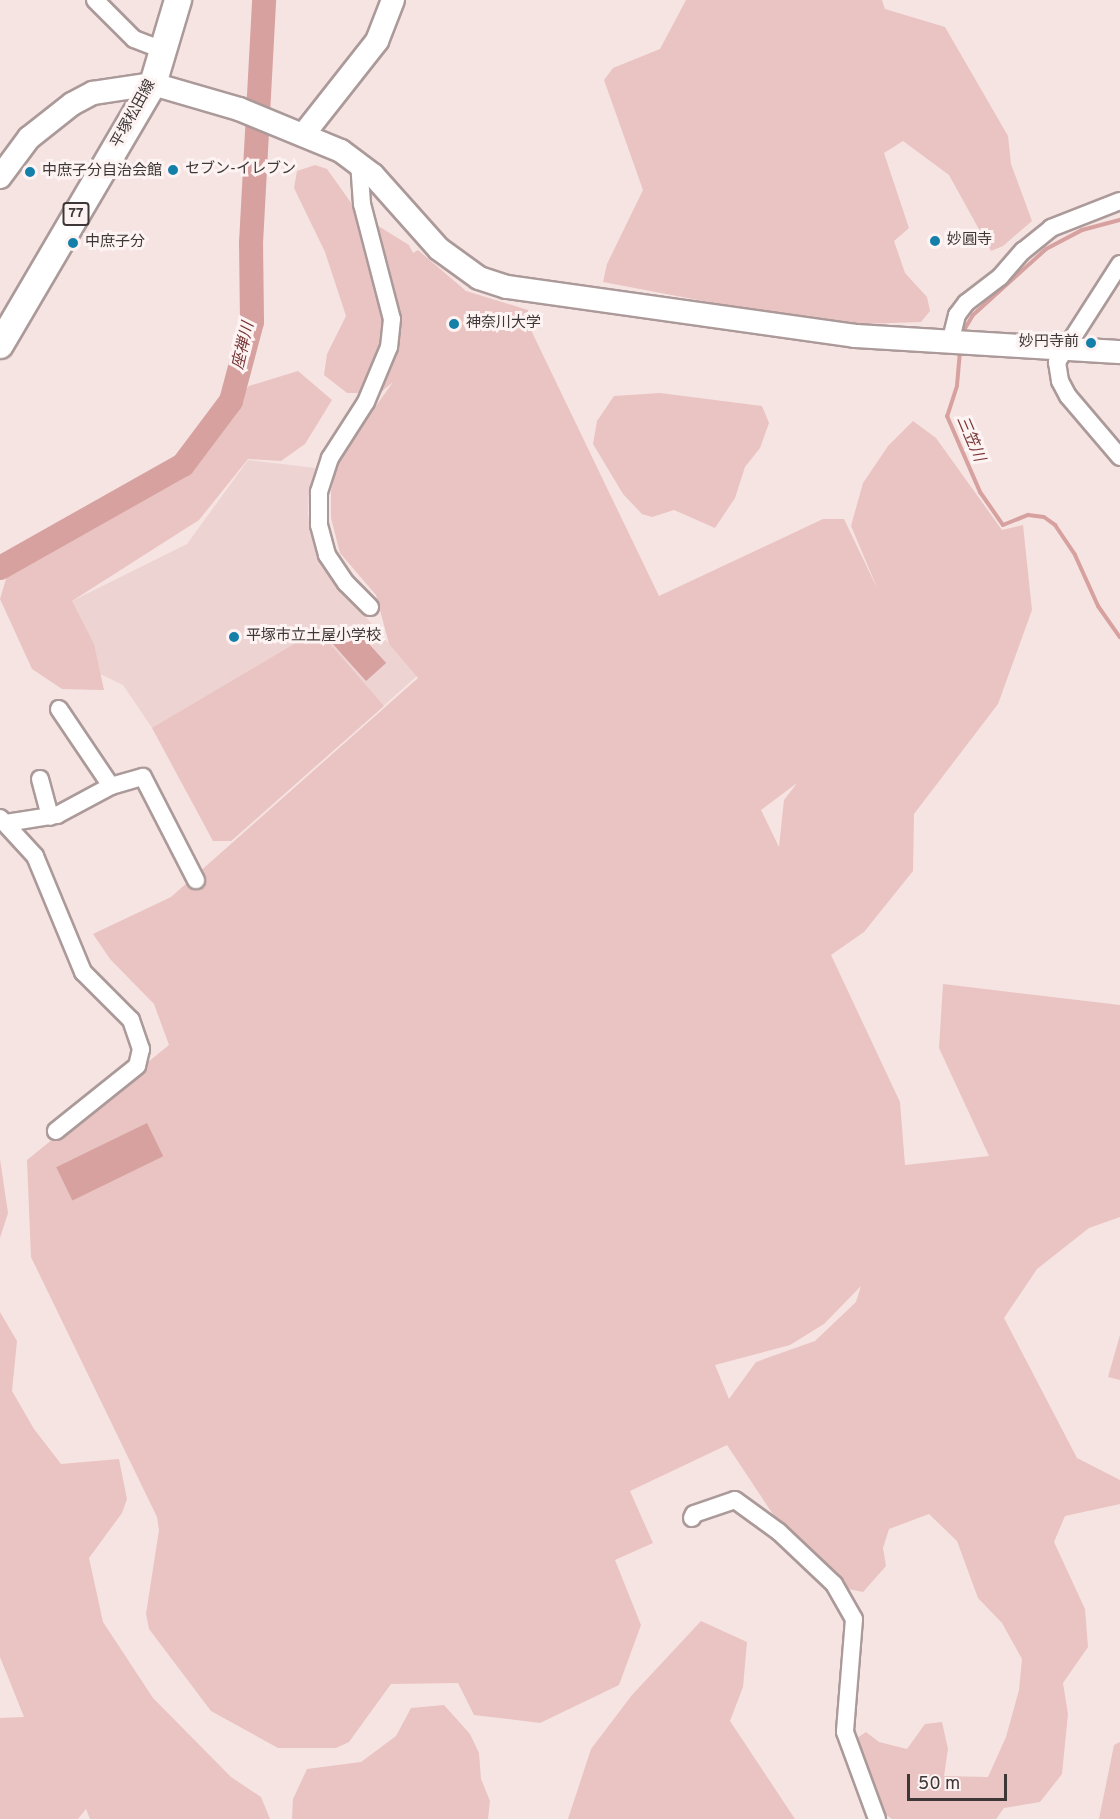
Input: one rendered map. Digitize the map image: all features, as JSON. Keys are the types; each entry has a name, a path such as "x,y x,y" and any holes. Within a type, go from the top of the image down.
{"main road":[{"name":"平塚松田線","path":"0,345 153,84 178,0"}],"street":[{"path":"95,0 134,39 162,50"},
{"path":"303,135 377,41 393,0"},
{"path":"0,177 29,138 72,104 93,93 153,84 243,110 359,162 439,249 488,281 855,336 1120,352"},
{"path":"359,162 362,204 392,319 389,347 366,402 330,458 319,492 319,525 327,555 346,583 370,607"},
{"path":"959,344 957,315 966,303 1000,277 1041,236 1089,210 1120,201"},
{"path":"1117,449 1078,411 1060,381 1057,362 1120,264"},
{"path":"59,709 111,786"},
{"path":"3,820 50,817 111,786 143,777 196,880"},
{"path":"40,779 50,817"},
{"path":"3,820 35,856 83,972 130,1020 141,1048 137,1066 56,1131"},
{"path":"692,1518 694,1514 735,1500 779,1532 834,1584 854,1618 845,1732 877,1819"}],"shaded area":[{"path":"686,0 882,0 885,9 945,27 1008,136 1011,164 1032,221 1003,246 991,251 949,175 903,141 884,153 909,228 894,241 905,273 927,297 930,311 921,322 830,325 603,282 607,264 643,190 604,80 613,68 660,49"},
{"path":"315,165 327,169 359,214 409,245 413,253 418,250 466,291 528,310 529,326 659,596 823,519 844,519 878,590 851,526 863,483 888,446 913,421 936,438 1002,530 1023,525 1032,610 998,704 914,814 913,871 864,932 831,955 900,1102 905,1165 989,1156 939,1048 943,984 1120,1005 1120,1217 1089,1228 1037,1269 1004,1318 1077,1458 1120,1480 1120,1504 1065,1516 1054,1542 1085,1609 1088,1647 1063,1683 1068,1714 1062,1774 1040,1802 1004,1808 996,1819 892,1819 874,1806 854,1740 866,1732 879,1742 907,1749 925,1724 942,1722 948,1749 944,1776 988,1777 1006,1737 1019,1690 1022,1659 1002,1623 978,1598 957,1541 929,1514 889,1529 883,1548 886,1566 863,1592 839,1587 786,1534 727,1445 630,1491 653,1543 615,1560 641,1625 619,1685 540,1723 474,1715 458,1683 391,1684 349,1742 336,1748 278,1748 211,1711 149,1629 146,1614 159,1530 157,1517 31,1257 27,1160 169,1045 154,1004 110,959 93,934 171,897 418,678 389,644 376,595 340,553 331,518 331,491 339,458 393,382 380,393 347,393 324,375 327,354 346,316 325,252 294,188 297,171","holes":["797,783 784,800 779,847 761,810","861,1286 856,1302 815,1341 756,1362 729,1399 715,1365 790,1345 824,1324"]},
{"path":"298,371 332,400 305,444 281,461 248,459 199,520 72,601 94,644 104,690 62,689 32,669 0,599 8,572 62,532 166,470 249,386"},
{"path":"660,393 762,406 769,423 760,448 745,467 735,498 715,528 674,510 652,517 642,514 623,494 593,444 597,421 614,396"},
{"name":"平塚市立土屋小学校","path":"248,460 316,468 309,490 308,515 316,548 339,586 417,676 231,841 213,841 169,753 123,685 98,673 72,601 187,544"},
{"path":"352,625 386,663 366,681 332,643"},
{"path":"318,630 384,706 231,841 213,841 152,728"},
{"path":"147,1123 163,1156 72,1201 56,1167"},
{"path":"0,1159 8,1213 0,1238"},
{"path":"0,1312 17,1341 12,1391 34,1429 61,1464 119,1459 127,1499 122,1513 89,1558 103,1622 153,1698 231,1777 261,1797 270,1819 90,1819 86,1809 78,1819 0,1819 0,1718 24,1717 0,1657"},
{"path":"1120,1335 1120,1380 1108,1377"},
{"path":"701,1621 747,1642 743,1687 730,1721 795,1819 568,1819 591,1749 632,1695"},
{"path":"444,1705 470,1734 479,1753 481,1779 490,1801 488,1819 292,1819 293,1799 307,1769 361,1762 396,1736 411,1708"},
{"path":"1120,1742 1120,1819 1099,1819 1114,1745"}],"waterway":[{"name":"座禅川","path":"0,568 183,465 231,401 252,322 251,243 264,0"},
{"name":"三笠川","path":"961,335 973,315 1046,249 1082,230 1120,220"},
{"name":"三笠川","path":"960,351 957,386 947,416 980,492 1003,525 1028,515 1044,517 1055,525 1075,555 1098,606 1120,637"}],"place":[{"name":"セブン-イレブン","path":"173,170"},
{"name":"中庶子分自治会館","path":"30,172"},
{"name":"妙圓寺","path":"935,241"},
{"name":"中庶子分","path":"73,243"},
{"name":"神奈川大学","path":"454,324"},
{"name":"妙円寺前","path":"1091,343"},
{"name":"平塚市立土屋小学校","path":"234,637"}]}
